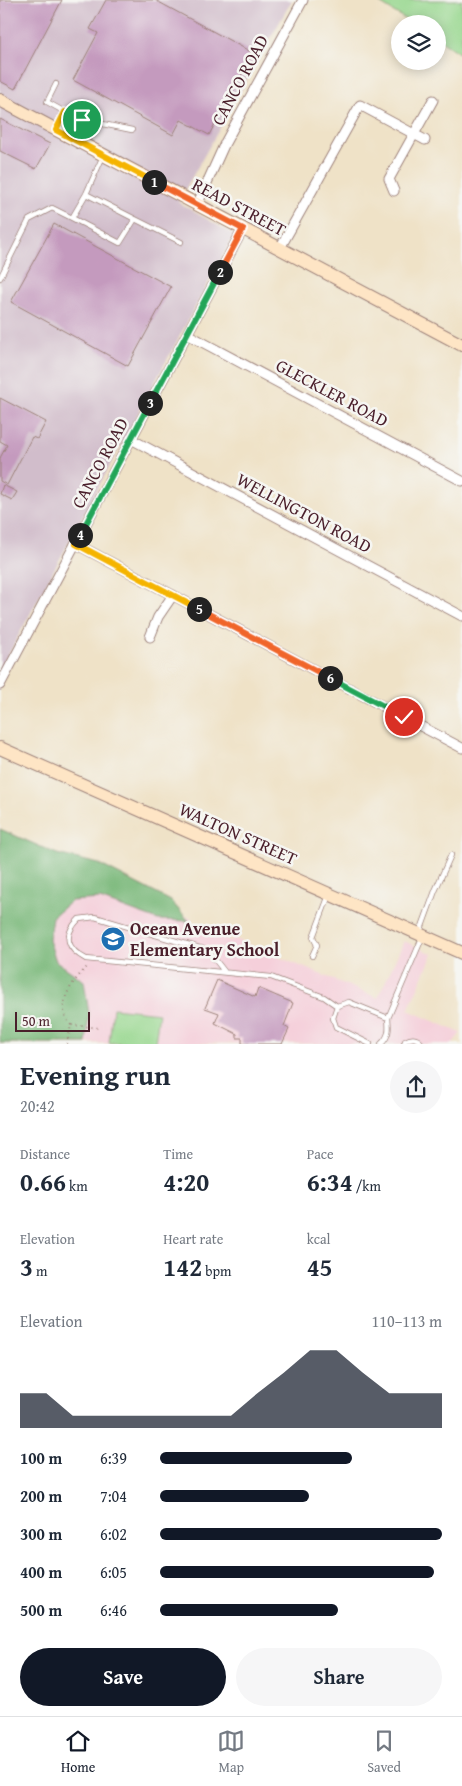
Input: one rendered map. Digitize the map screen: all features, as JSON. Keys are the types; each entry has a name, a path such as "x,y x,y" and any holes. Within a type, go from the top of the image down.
{"street":[{"name":"CANCO ROAD","path":"197,205 225,143 303,0"},
{"name":"READ STREET","path":"0,100 462,345"},
{"path":"394,192 389,179 433,100"},
{"path":"280,248 360,104 425,140"},
{"name":"CANCO ROAD","path":"0,685 243,229"},
{"name":"GLECKLER ROAD","path":"187,334 462,481"},
{"name":"WELLINGTON ROAD","path":"131,439 462,616"},
{"path":"76,544 462,748"},
{"path":"150,637 158,617 172,595"},
{"name":"WALTON STREET","path":"0,748 462,953"}],"lane":[{"path":"56,84 47,102 82,120 132,130"},
{"path":"56,130 65,112"},
{"path":"72,218 86,194 103,155"},
{"path":"86,194 134,220 181,242"},
{"path":"0,278 29,220 52,208 120,243 134,220"},
{"path":"381,1044 390,1030 388,1018 422,934 435,890 451,855"},
{"path":"312,956 316,945 313,937 330,894"},
{"path":"224,971 215,959 203,949 95,917 78,919 72,925 69,934 69,943 72,950 86,959 271,977 324,997 337,1006"},
{"path":"337,1006 350,1002 388,1018"},
{"path":"337,1006 333,1018 336,1028 370,1044"},
{"path":"404,1044 405,1041 412,1038 417,1039 422,1044"}],"path":[{"path":"85,969 68,991 63,1011 71,1025 100,1028"},
{"path":"67,1044 71,1025"}],"shaded area":[{"path":"0,0 292,0 178,202 234,235 0,670"},
{"name":"Ocean Avenue Elementary School","path":"0,838 192,919 191,923 231,941 233,938 378,998 404,941 433,954 408,1010 461,1033 452,1044 0,1043"}],"green space":[{"path":"375,0 462,0 462,55 446,44 446,15 399,15"},
{"path":"0,829 57,854 99,864 171,901 189,921 158,920 100,899 71,901 52,917 49,940 56,961 84,981 89,1014 86,1043 0,1043"},
{"path":"113,1008 159,1013 155,1043 109,1043"}],"building":[{"path":"0,0 62,0 15,89 0,81"},
{"path":"106,0 155,0 253,53 209,135 181,120 173,135 73,80 98,33 90,29"},
{"path":"0,119 50,144 36,169 0,151"},
{"path":"54,224 171,287 128,366 11,302"},
{"path":"0,398 46,422 37,439 32,437 7,485 0,481 0,458 7,445 0,441"},
{"path":"3,485 17,492 12,500 0,494"},
{"path":"217,980 255,997 258,988 293,1003 284,1026 289,1029 282,1044 242,1044 242,1038 237,1038 237,1034 215,1023 219,1013 205,1008"}],"place":[{"name":"Ocean Avenue Elementary School","path":"113,939"}],"route":[{"path":"82,120 65,112 56,130 243,229 76,544 404,717"}]}
